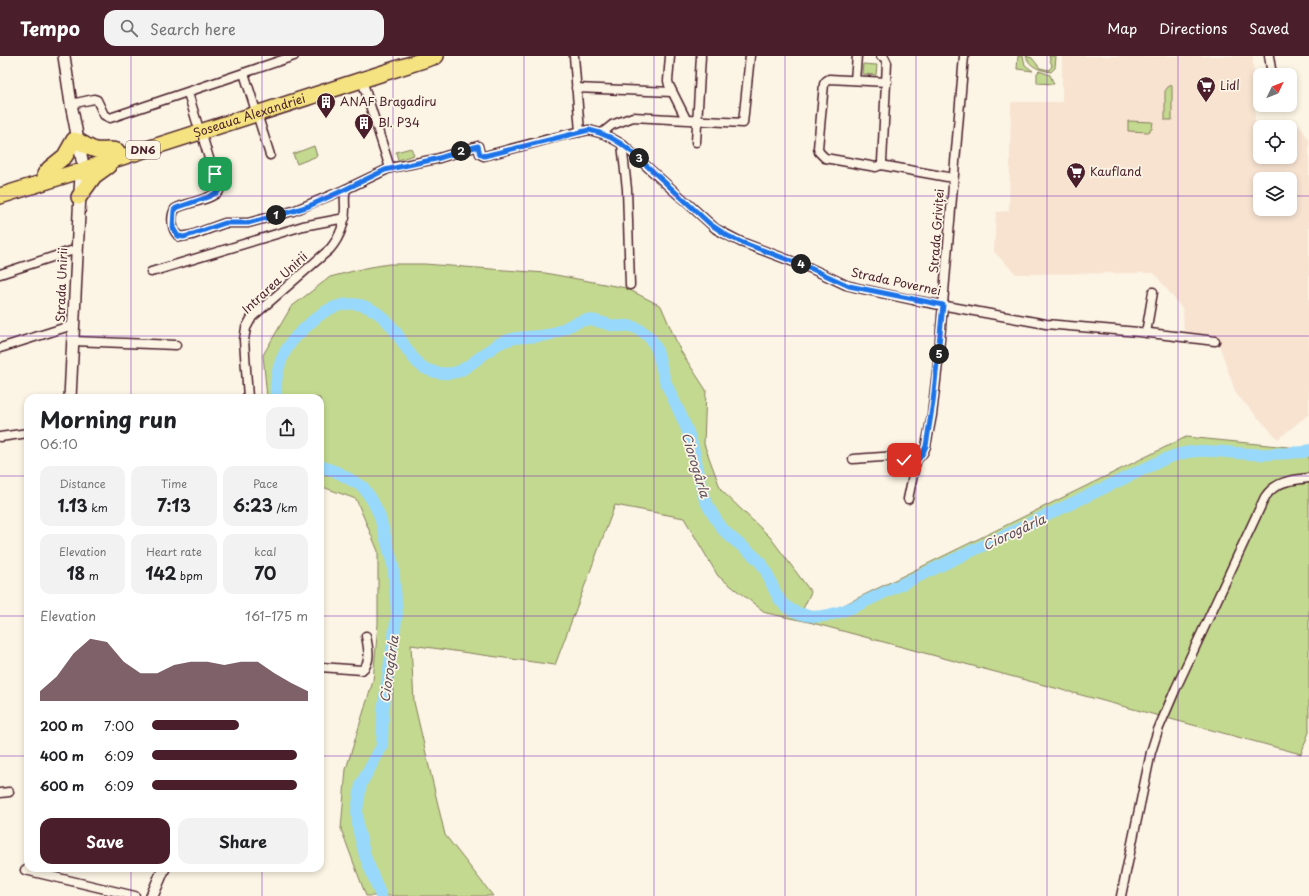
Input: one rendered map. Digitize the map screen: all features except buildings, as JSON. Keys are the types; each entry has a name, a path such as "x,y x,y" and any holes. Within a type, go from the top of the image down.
{"highway":[{"name":"Șoseaua Alexandriei","path":"0,188 45,174 121,154 200,129 415,56"},
{"name":"Șoseaua Alexandriei","path":"256,111 362,80 436,56"},
{"path":"45,174 64,156 76,136 93,149 109,149 121,154 94,176 79,197"},
{"name":"Șoseaua Alexandriei","path":"0,196 79,166"}],"main road":[{"name":"Strada Unirii","path":"64,56 79,166 70,394"},
{"path":"152,896 162,872"}],"street":[{"path":"70,104 96,99 104,115 110,118 294,56"},
{"path":"188,92 219,191 216,194 175,209 173,212 173,228 175,233 180,237 192,235 225,223 248,223 309,206 390,168 436,159 478,146 480,154 484,156 582,131 576,88 574,56"},
{"path":"670,56 668,81 686,119"},
{"path":"696,142 701,56"},
{"path":"602,133 612,125 630,117 743,123 750,56"},
{"path":"855,80 856,56"},
{"path":"881,56 888,63 881,165"},
{"name":"Strada Griviței","path":"908,499 916,463 923,453 928,434 938,363 964,56"},
{"path":"1269,56 1271,68"},
{"path":"244,73 270,155"},
{"path":"887,82 829,79 825,82 818,148 821,155 825,158 876,167 881,165 953,178"},
{"path":"362,80 390,168"},
{"path":"576,88 672,92"},
{"name":"Strada Povernei","path":"582,131 602,133 622,144 710,224 728,236 810,268 849,286 1059,326 1146,333 1214,341"},
{"path":"622,144 626,189 630,285"},
{"name":"Intrarea Unirii","path":"248,394 244,332 249,322 258,312 330,249 339,237 345,218 346,189"},
{"path":"151,272 303,226 345,218"},
{"path":"0,274 76,249"},
{"path":"1146,333 1154,292"},
{"path":"0,348 73,325"},
{"path":"73,341 176,345"},
{"path":"0,437 24,434"},
{"path":"853,459 897,456 916,463"},
{"path":"1121,896 1151,752 1158,730 1176,688 1269,492 1278,484 1309,478"},
{"path":"324,668 362,670 368,663 366,636"},
{"path":"0,793 9,792"},
{"path":"33,872 135,896"}],"shaded area":[{"path":"1062,56 1253,56 1253,112 1255,112 1255,120 1253,120 1253,164 1297,164 1297,125 1299,125 1309,139 1309,414 1278,439 1236,394 1217,339 1184,333 1183,310 1154,273 1016,274 994,252 996,212 1009,211 1011,102 1062,102"}],"green space":[{"path":"1018,56 1023,56 1025,65 1033,71 1017,69"},
{"path":"1026,56 1032,58 1040,68 1049,70 1052,66 1049,56 1056,56 1055,68 1051,72 1039,69 1027,60"},
{"path":"863,64 877,65 876,75 862,74"},
{"path":"1039,71 1050,75 1054,84 1037,83 1037,73"},
{"path":"1172,85 1172,120 1165,120 1165,91"},
{"path":"1128,121 1153,122 1152,129 1148,132 1128,131"},
{"path":"314,146 317,156 297,164 293,154"},
{"path":"411,148 414,155 398,160 396,152"},
{"path":"389,264 424,264 545,273 626,288 661,306 680,350 706,390 704,444 721,490 770,537 811,592 802,611 809,622 766,613 718,576 684,518 615,505 555,665 411,645 414,702 445,835 493,896 366,896 341,829 346,769 373,681 378,624 378,551 356,499 324,487 324,394 267,394 263,355 291,307 330,277 365,268"},
{"path":"1186,437 1309,449 1309,732 1301,754 809,622"}],"waterway":[{"name":"Ciorogârla","path":"276,394 278,369 290,343 321,314 337,306 346,304 355,304 371,309 392,327 412,357 420,365 433,372 443,373 452,373 462,370 495,346 506,340 552,334 582,321 594,320 612,325 636,328 644,332 655,346 666,383 690,439 704,498 714,517 729,536 753,555 763,566 781,602 791,610 810,616 831,615 856,606 1165,459 1177,455 1198,451 1264,454 1304,452 1309,450"},
{"name":"Ciorogârla","path":"324,467 339,473 363,487 379,514 393,565 397,614 383,710 382,746 361,784 357,811 358,828 365,856 381,896"}],"place":[{"name":"Lidl","path":"1206,103"},
{"name":"ANAF Bragadiru","path":"326,119"},
{"name":"Bl. P34","path":"364,140"},
{"name":"Kaufland","path":"1076,189"}],"route":[{"path":"215,174 219,190 216,194 174,210 173,228 178,236 184,237 192,235 225,223 232,222 243,224 293,211 309,206 390,168 436,159 478,146 480,154 484,156 589,130 604,134 622,144 632,152 710,224 728,236 810,268 849,286 943,305 938,363 930,428 926,446 916,463 904,460"}]}
